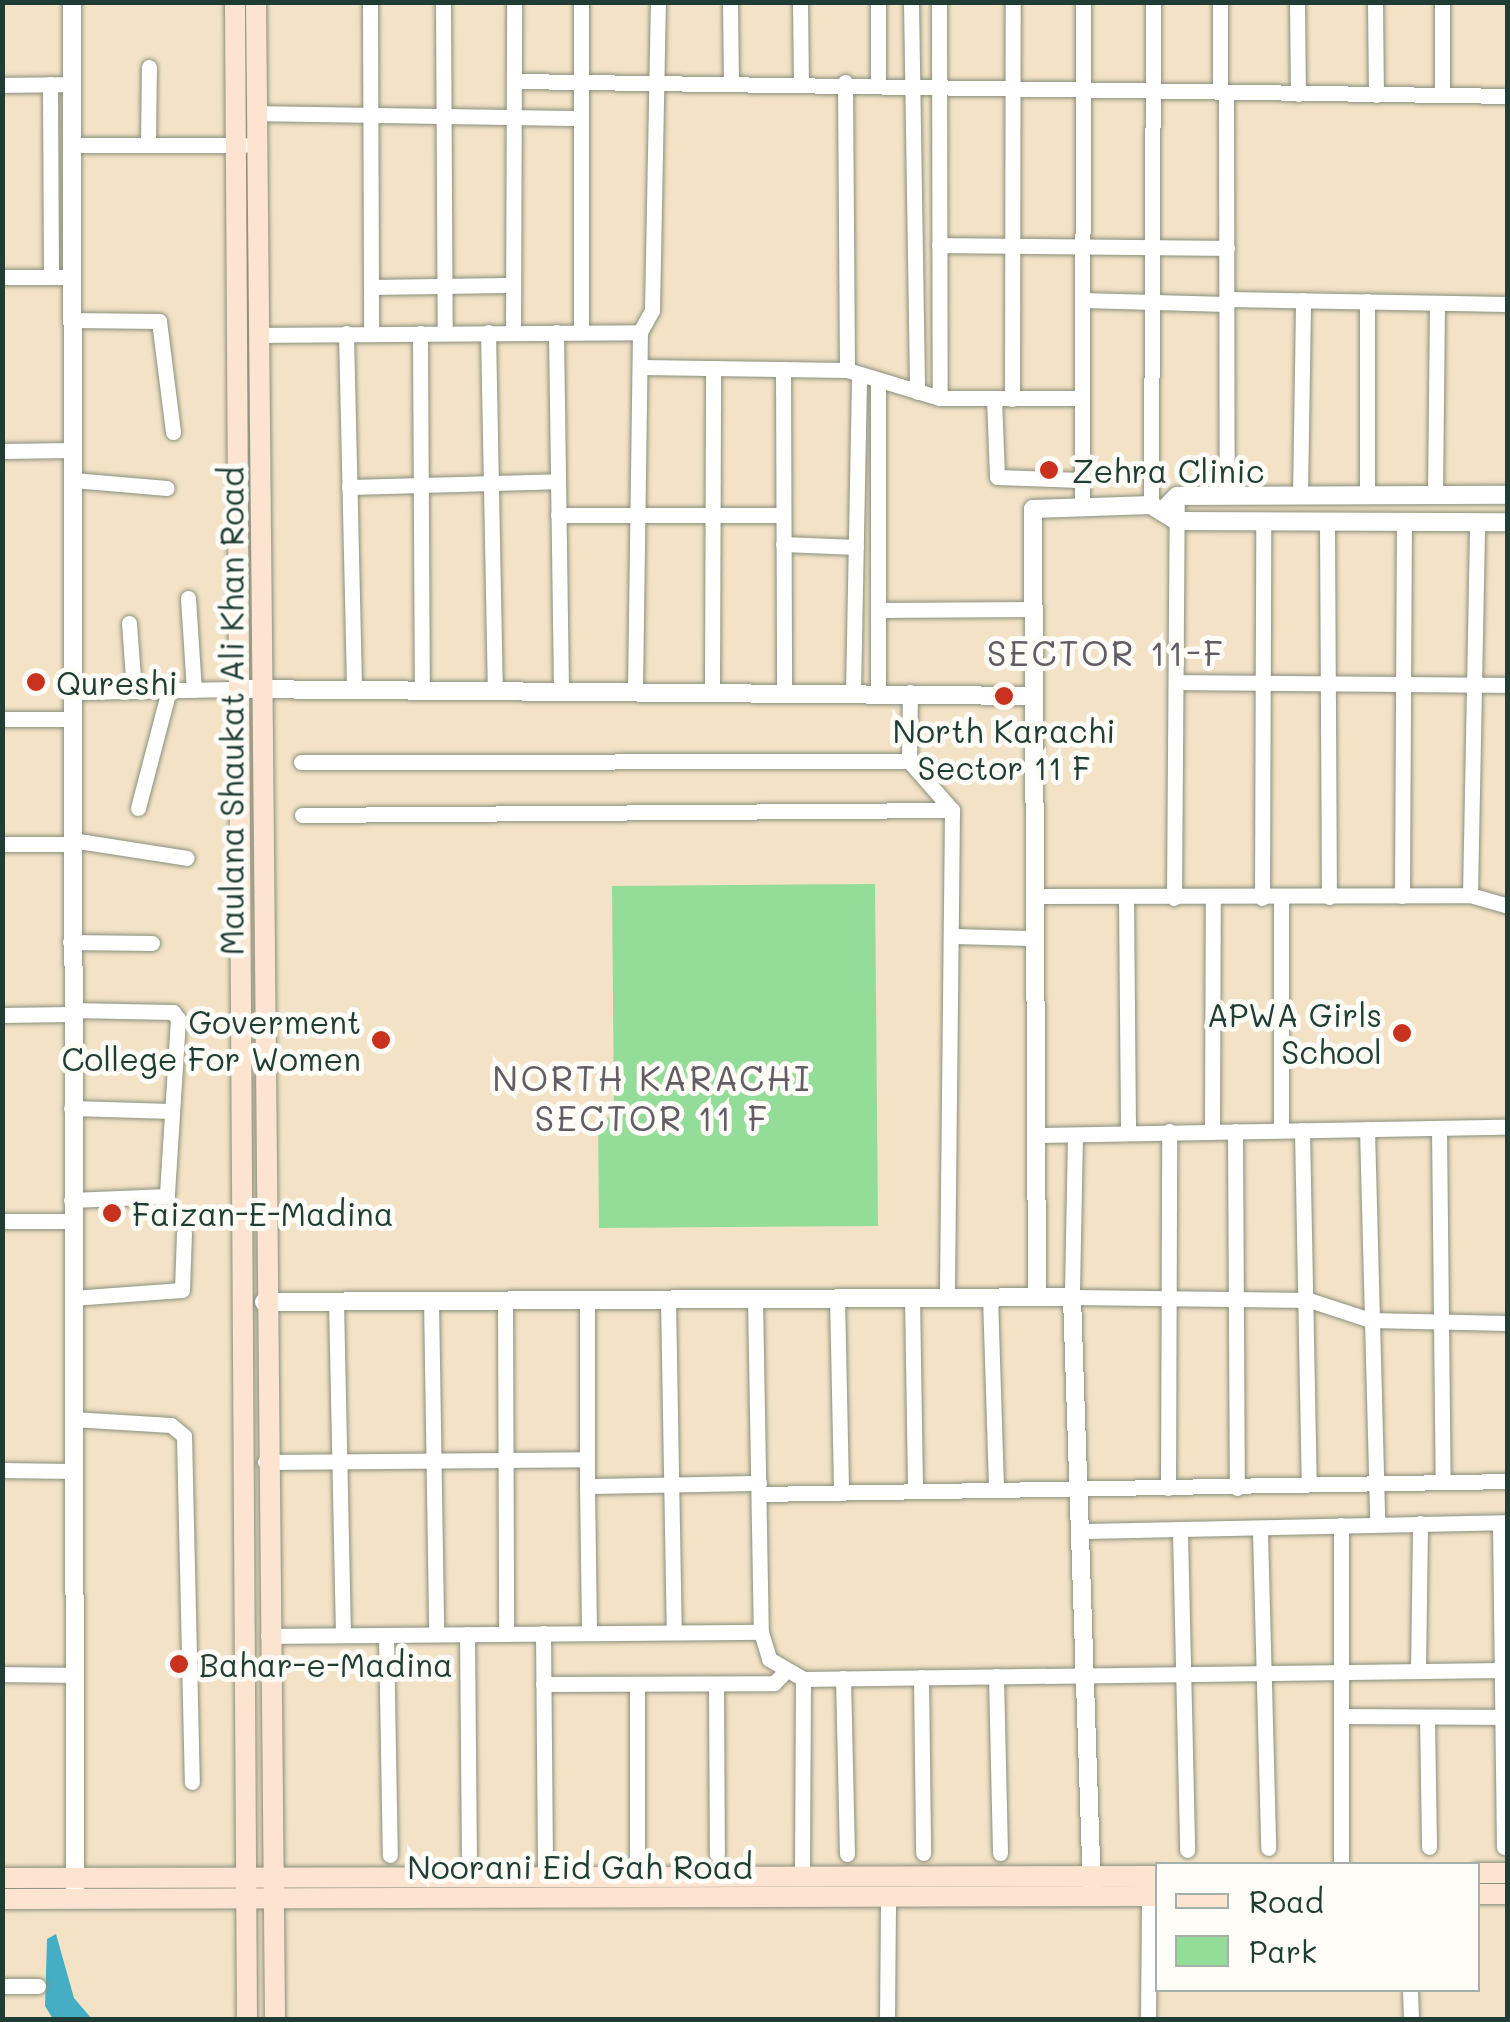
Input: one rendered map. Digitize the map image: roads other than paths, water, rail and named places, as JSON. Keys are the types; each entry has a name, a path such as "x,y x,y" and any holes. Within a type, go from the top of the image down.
{"main road":[{"name":"Maulana Shaukat Ali Khan Road","path":"235,2 258,335 265,1462 275,2020"},
{"name":"Maulana Shaukat Ali Khan Road","path":"247,2020 235,689 246,145 256,113 256,2"},
{"path":"1480,1874 1508,1873"},
{"name":"Noorani Eid Gah Road","path":"2,1878 246,1874 274,1885 888,1898 1091,1886"},
{"name":"Noorani Eid Gah Road","path":"2,1900 247,1896 274,1885 545,1874 1155,1889"},
{"path":"1480,1894 1508,1894"}],"street":[{"path":"72,2 74,719 70,942 75,1899"},
{"path":"370,2 371,333"},
{"path":"443,2 445,332"},
{"path":"513,332 514,2"},
{"path":"581,2 581,332"},
{"path":"636,690 640,332 652,310 658,2"},
{"path":"730,2 730,80"},
{"path":"800,2 801,81"},
{"path":"878,2 878,82"},
{"path":"911,2 917,392"},
{"path":"940,2 940,398"},
{"path":"1012,398 1013,2"},
{"path":"1082,505 1083,2"},
{"path":"1153,2 1154,302 1176,682 1174,898"},
{"path":"1220,2 1227,248 1227,495"},
{"path":"1297,2 1298,94"},
{"path":"1376,2 1376,95"},
{"path":"1442,2 1442,95"},
{"path":"148,144 150,67"},
{"path":"514,81 656,78 1154,86 1223,93 1508,96"},
{"path":"845,82 856,546 854,692"},
{"path":"50,84 51,277"},
{"path":"2,85 73,84"},
{"path":"256,113 581,118"},
{"path":"72,145 246,145"},
{"path":"938,245 1227,248"},
{"path":"2,278 73,277"},
{"path":"371,287 514,284"},
{"path":"1082,300 1508,304"},
{"path":"1300,496 1303,300"},
{"path":"1366,302 1367,496"},
{"path":"1436,495 1437,302"},
{"path":"73,320 159,321 173,432"},
{"path":"420,332 422,689"},
{"path":"488,332 494,688"},
{"path":"556,332 560,689"},
{"path":"258,335 640,332"},
{"path":"346,333 354,690"},
{"path":"641,367 853,372 940,398 1080,398"},
{"path":"712,690 713,368"},
{"path":"783,369 784,691"},
{"path":"878,380 878,692"},
{"path":"994,398 997,477 1081,480"},
{"path":"2,451 73,450"},
{"path":"74,480 167,488"},
{"path":"350,487 558,481"},
{"path":"1168,507 1227,495 1508,495"},
{"path":"1037,1295 1030,515 1039,506 1082,505 1168,507 1263,524 1508,522"},
{"path":"558,516 784,515"},
{"path":"1470,896 1477,522"},
{"path":"1402,896 1404,523"},
{"path":"1262,898 1263,524"},
{"path":"1327,524 1328,897"},
{"path":"784,544 856,546"},
{"path":"188,598 194,690"},
{"path":"878,610 1031,609"},
{"path":"128,623 134,691"},
{"path":"1176,682 1508,685"},
{"path":"74,692 494,688 1031,696"},
{"path":"138,808 169,690"},
{"path":"910,692 909,761 952,810 948,1296"},
{"path":"2,719 74,719"},
{"path":"301,762 909,761"},
{"path":"302,814 952,810"},
{"path":"2,844 72,842 186,858"},
{"path":"1033,896 1470,896 1508,906"},
{"path":"1126,896 1128,1134"},
{"path":"1212,1131 1213,898"},
{"path":"1281,898 1281,1130"},
{"path":"951,936 1032,938"},
{"path":"70,942 152,943"},
{"path":"2,1016 176,1013 165,1198 71,1200"},
{"path":"71,1108 172,1111"},
{"path":"1034,1134 1508,1127"},
{"path":"1439,1128 1443,1481"},
{"path":"1367,1129 1377,1524"},
{"path":"1236,1130 1238,1488"},
{"path":"1302,1130 1309,1300 1309,1482"},
{"path":"1168,1488 1169,1132"},
{"path":"1075,1135 1072,1298 1091,1886"},
{"path":"2,1222 72,1221"},
{"path":"72,1298 182,1290 184,1233"},
{"path":"264,1302 1037,1295 1309,1300 1370,1320 1508,1323"},
{"path":"912,1296 916,1491"},
{"path":"990,1296 996,1489"},
{"path":"837,1297 841,1492"},
{"path":"755,1298 760,1632 783,1674 843,1678 1501,1670"},
{"path":"431,1299 436,1634"},
{"path":"505,1299 506,1634"},
{"path":"668,1299 674,1632"},
{"path":"588,1300 590,1633"},
{"path":"336,1301 342,1635"},
{"path":"72,1419 172,1425 184,1436 192,1782"},
{"path":"265,1462 586,1458"},
{"path":"2,1470 72,1471"},
{"path":"587,1486 841,1492 1508,1482"},
{"path":"1081,1531 1260,1532 1341,1524 1504,1522 1501,1670 1505,1716 1504,1847"},
{"path":"1418,1671 1420,1523"},
{"path":"1341,1524 1341,1862"},
{"path":"1180,1532 1187,1850"},
{"path":"1260,1532 1268,1848"},
{"path":"268,1636 760,1632"},
{"path":"467,1634 469,1855"},
{"path":"543,1634 545,1874"},
{"path":"386,1635 390,1855"},
{"path":"2,1674 73,1675"},
{"path":"544,1684 774,1683 783,1674"},
{"path":"996,1676 1000,1853"},
{"path":"921,1677 923,1853"},
{"path":"802,1878 803,1678"},
{"path":"843,1678 846,1854"},
{"path":"636,1684 637,1876"},
{"path":"716,1684 717,1854"},
{"path":"1343,1716 1505,1716"},
{"path":"1427,1716 1430,1847"},
{"path":"1148,2020 1155,1889"},
{"path":"887,2020 888,1898"},
{"path":"2,1986 38,1986"},
{"path":"1410,1992 1410,2020"}],"water":[{"path":"56,1934 74,1998 92,2019 53,2019 45,2006 47,1939"}],"place":[{"name":"Zehra Clinic","path":"1049,470"},
{"name":"Qureshi","path":"36,682"},
{"name":"North Karachi Sector 11 F","path":"1004,696"},
{"name":"APWA Girls School","path":"1402,1033"},
{"name":"Goverment College For Women","path":"381,1040"},
{"name":"Faizan-E-Madina","path":"112,1213"},
{"name":"Bahar-e-Madina","path":"179,1664"}],"district":[{"name":"SECTOR 11-F","path":"1106,652"},
{"name":"NORTH KARACHI SECTOR 11 F","path":"652,1097"}]}
